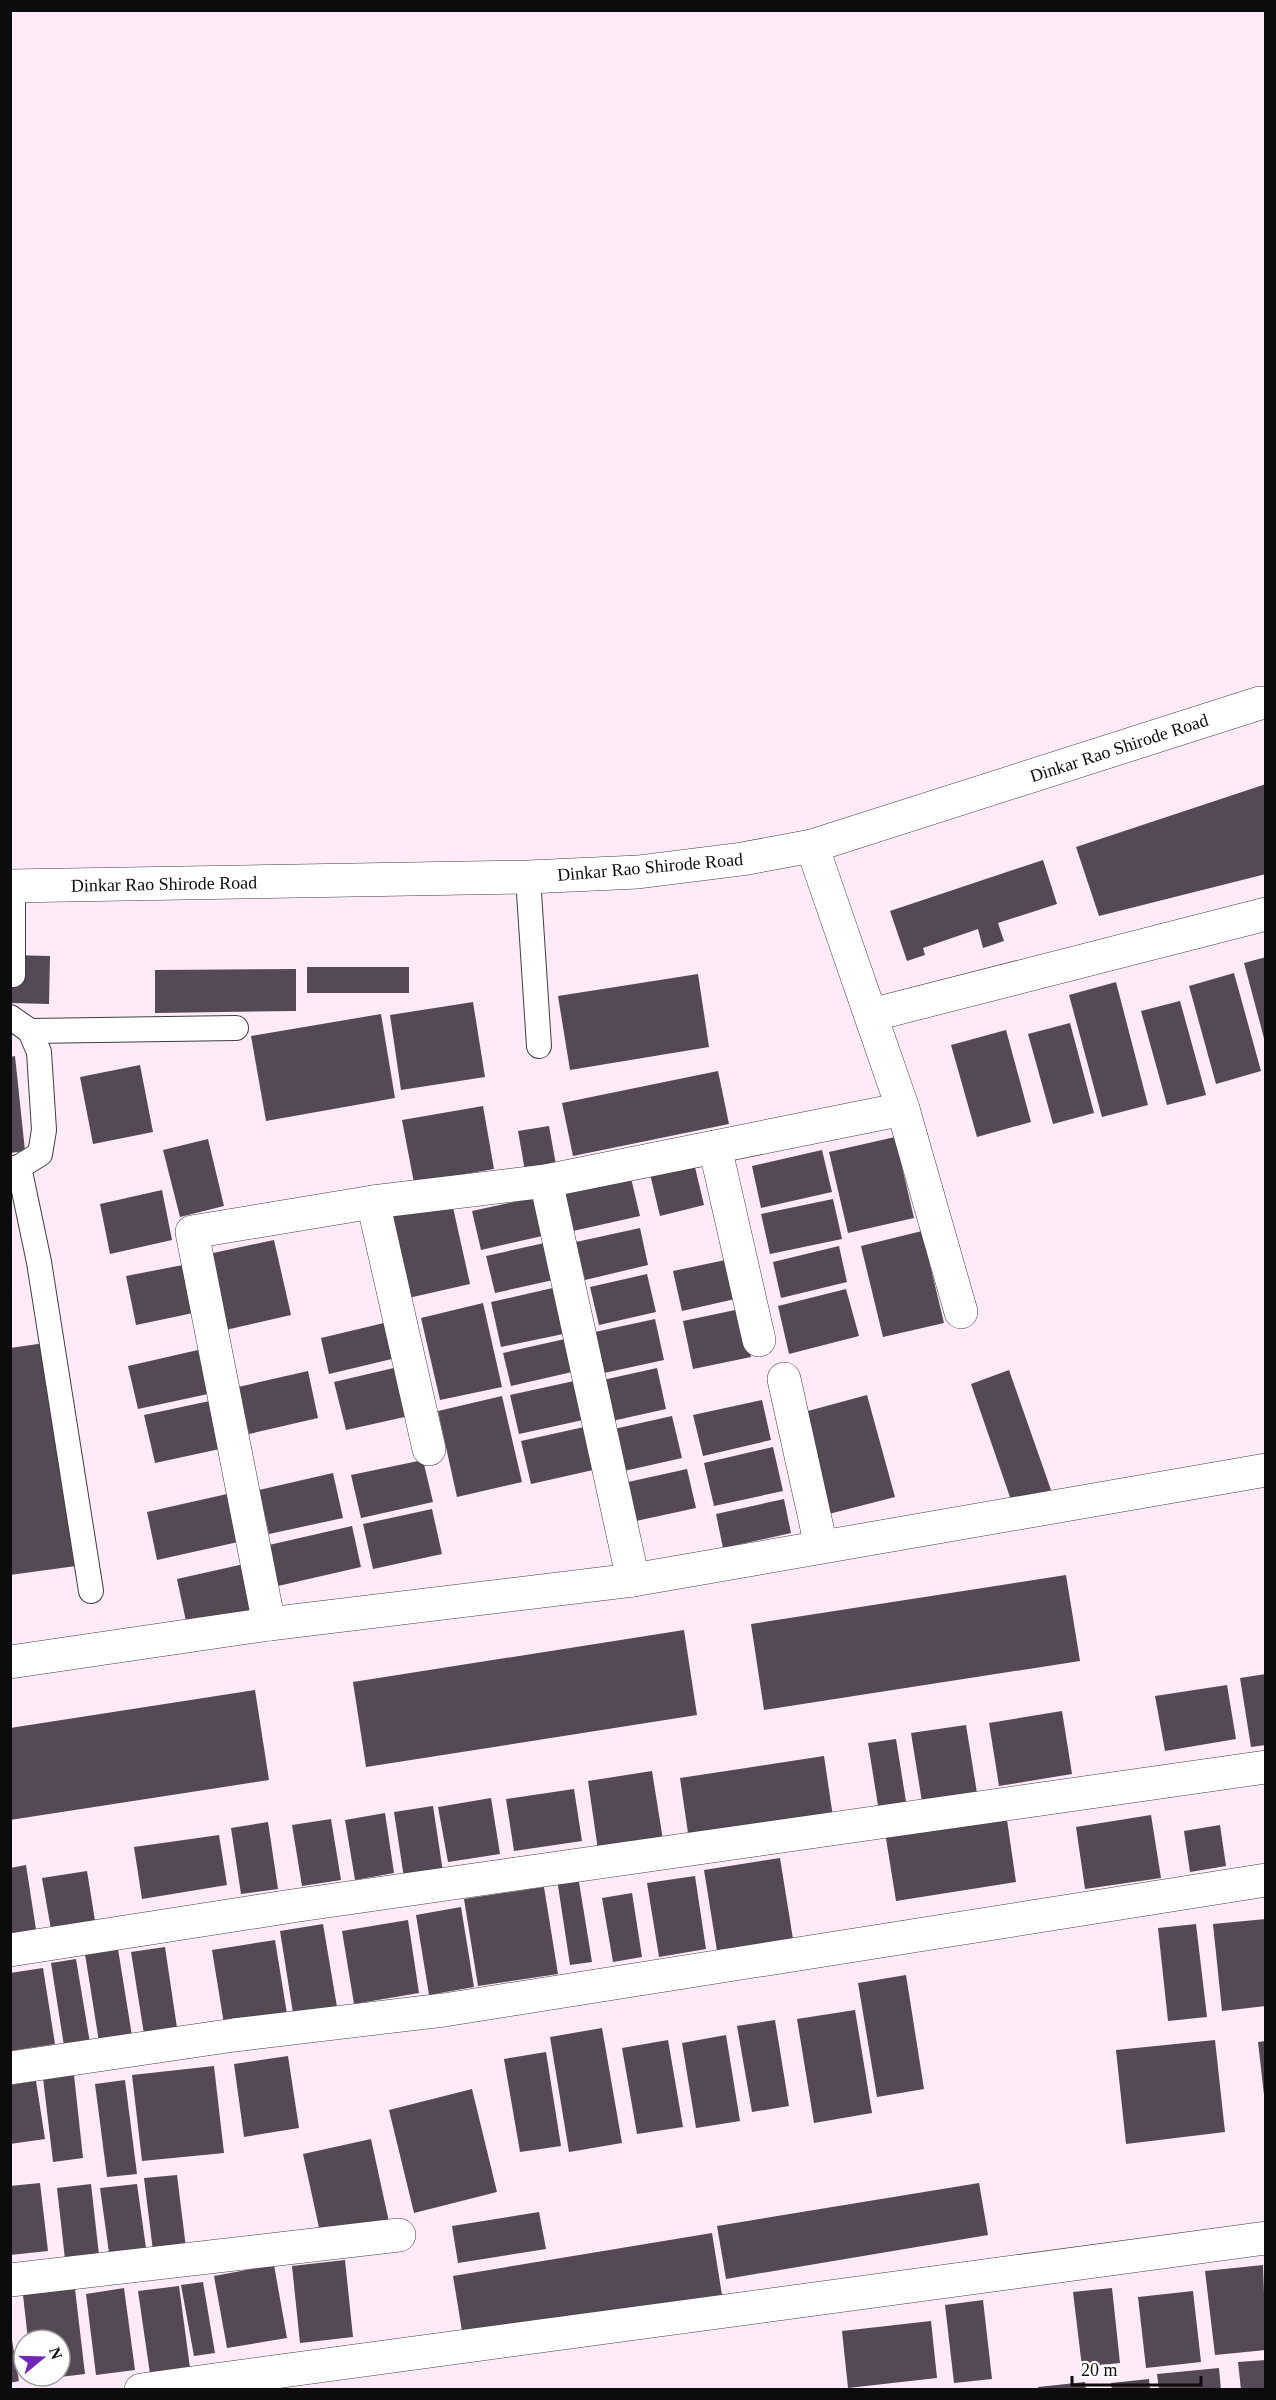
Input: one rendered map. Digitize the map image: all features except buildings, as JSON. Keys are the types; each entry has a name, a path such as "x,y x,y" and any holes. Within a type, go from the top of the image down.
{"street":[{"name":"Dinkar Rao Shirode Road","path":"12,886 528,877 638,872 742,859 812,846 1249,706 1266,703"},
{"path":"812,846 903,1109 961,1312"},
{"path":"871,1015 1266,914"},
{"path":"269,1624 192,1232 373,1202 546,1181 903,1109"},
{"path":"715,1147 759,1340"},
{"path":"546,1181 633,1580"},
{"path":"373,1202 429,1449"},
{"path":"784,1379 821,1546"},
{"path":"10,1662 269,1624 633,1580 1266,1470"},
{"path":"10,1950 292,1906 1266,1767"},
{"path":"10,2068 234,2035 444,2010 1266,1880"},
{"path":"10,2280 399,2235"},
{"path":"141,2390 1266,2238"}],"lane":[{"path":"528,877 539,1046"},
{"path":"12,886 13,975"},
{"path":"10,1017 30,1031 39,1052 44,1130 40,1154 15,1168 39,1262 91,1590"},
{"path":"30,1031 236,1028"}]}
